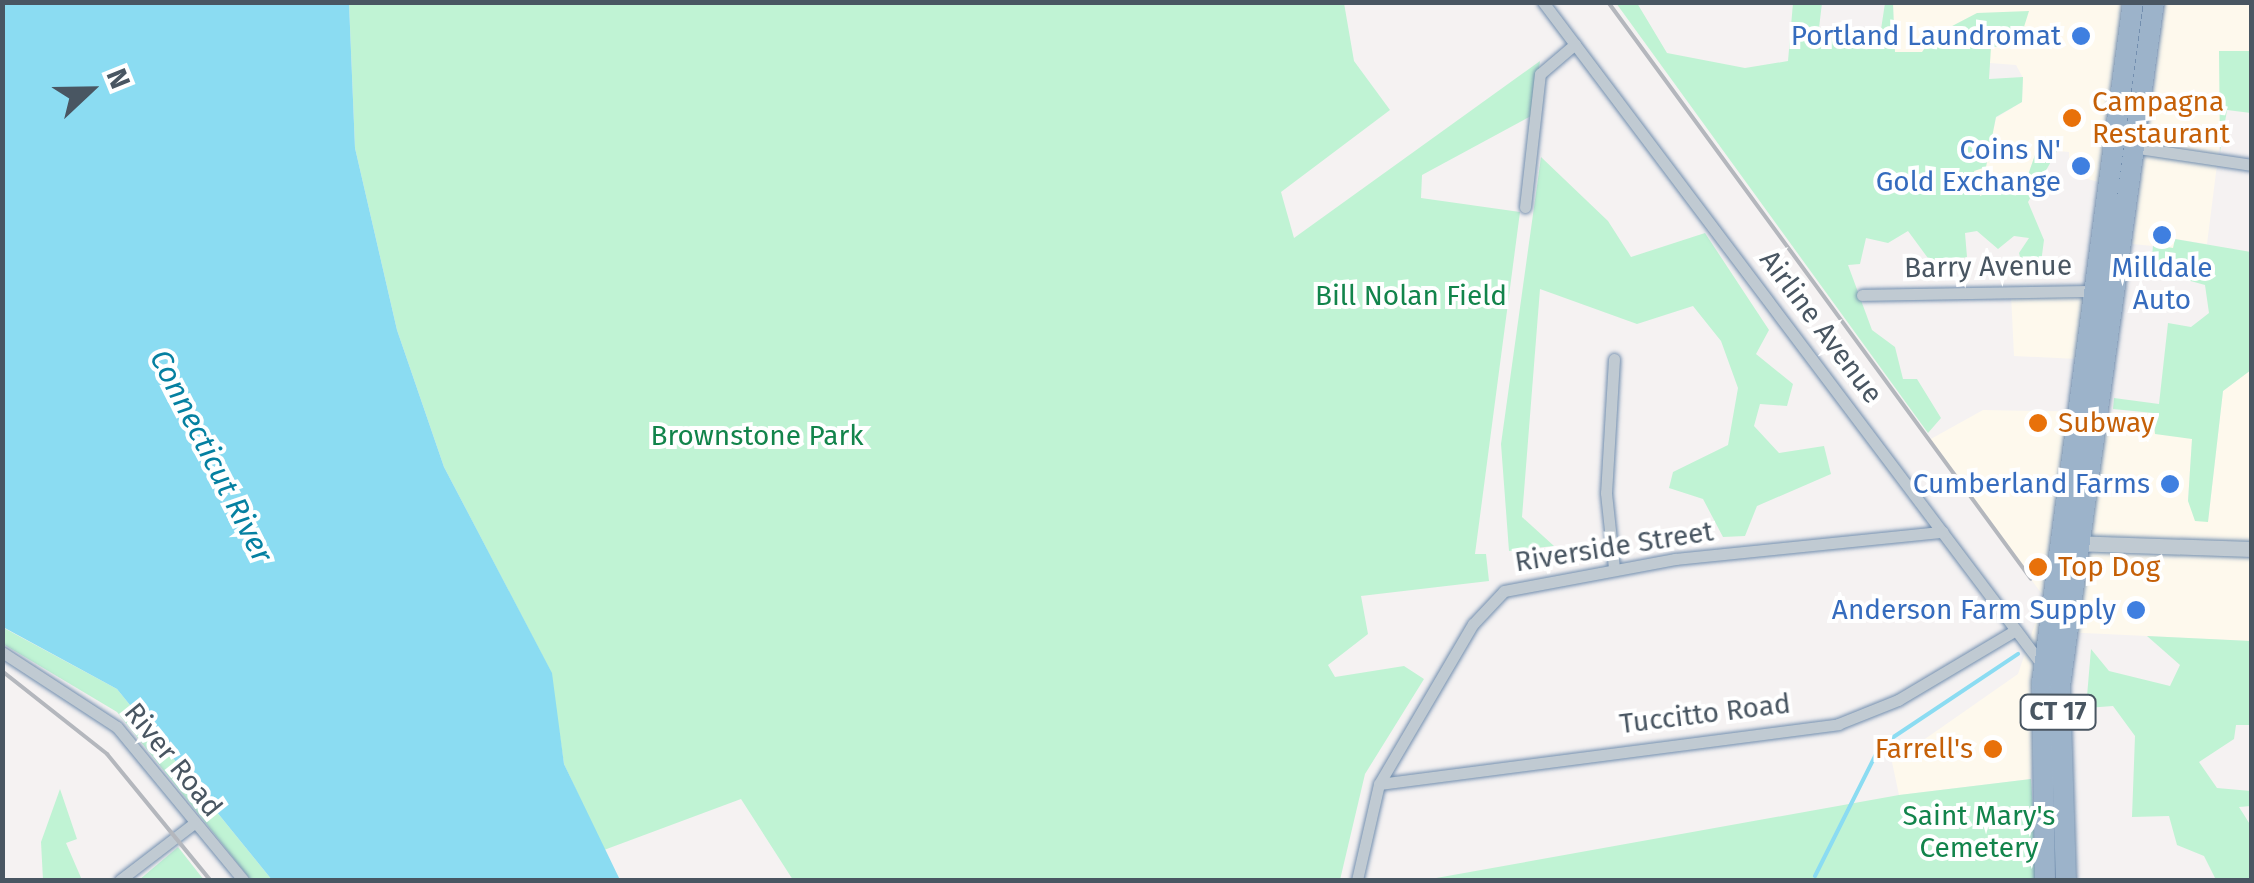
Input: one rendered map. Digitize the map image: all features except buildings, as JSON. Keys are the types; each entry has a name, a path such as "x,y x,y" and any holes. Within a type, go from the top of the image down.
{"highway":[{"name":"CT 17","path":"2124,145 2132,2"},
{"name":"CT 17","path":"2046,880 2037,789 2124,145 2154,2"},
{"name":"CT 17","path":"2053,669 2056,788 2066,880"}],"street":[{"name":"Airline Avenue","path":"1543,2 2016,630 2053,669"},
{"path":"1524,207 1540,74 1575,44"},
{"path":"2124,145 2252,165"},
{"name":"Barry Avenue","path":"1862,295 2104,293"},
{"path":"1614,359 1606,493 1614,568"},
{"name":"Riverside Street","path":"1357,880 1379,784 1496,596 1614,568 1942,532"},
{"path":"2070,543 2252,549"},
{"name":"Tuccitto Road","path":"1379,784 1838,724 1898,700 2016,630"},
{"name":"River Road","path":"2,652 102,713 243,880"},
{"path":"120,880 193,824"}],"shaded area":[{"path":"1893,3 2126,3 2102,183 2070,174 2069,152 2037,149 2028,175 1980,196 1974,171 1986,166 1996,118 2022,102 2023,78 2016,65 1990,63 1970,23 1946,29 1922,53 1895,52"},
{"path":"2165,3 2251,3 2251,51 2219,51 2225,101 2207,244 2176,239 2174,248 2132,244"},
{"path":"2011,294 2085,295 2078,359 2014,356"},
{"path":"2251,370 2251,641 2042,631 2031,779 1899,795 1892,762 2018,674 2044,597 1929,440 1983,410 2154,413 2192,439 2188,501 2208,522 2223,391"}],"green space":[{"name":"Brownstone Park","path":"349,3 1344,3 1354,61 1390,110 1281,192 1294,238 1540,61 1533,115 1422,175 1421,198 1520,212 1475,554 1486,554 1489,581 1361,596 1368,634 1328,665 1335,677 1404,666 1424,679 1365,774 1340,880 793,880 741,799 604,850 564,764 550,670 444,467 397,330 355,148"},
{"path":"1616,3 1637,3 1667,53 1745,68 1788,61 1793,3 1822,3 1819,28 1880,36 1885,3 1893,3 1895,52 1922,52 1933,36 1977,13 2029,11 2018,46 1991,47 1989,79 2023,77 2022,102 1996,117 1986,167 1974,171 1980,196 2028,175 2037,149 2057,151 2028,202 2044,240 2039,278 2025,278 2019,253 2029,238 2014,236 1998,249 1977,231 1965,233 1967,257 1933,265 1908,231 1888,243 1866,238 1860,264 1848,265 1872,330 1895,347 1903,379 1917,379 1941,418 1928,433"},
{"path":"2219,51 2252,51 2251,113 2227,110 2220,152"},
{"path":"1541,157 1608,221 1631,257 1705,233 1769,330 1756,354 1793,384 1787,406 1760,404 1754,426 1779,453 1824,446 1831,474 1757,506 1745,536 1723,537 1703,499 1669,488 1673,472 1728,445 1738,388 1721,341 1693,306 1637,324 1540,289 1522,517 1554,546 1509,551 1501,444"},
{"path":"2175,239 2251,252 2251,370 2223,391 2208,522 2195,521 2188,501 2192,439 2155,434 2153,413 2113,409 2114,398 2159,404 2168,323 2191,327 2209,313 2205,285 2151,270 2153,245 2173,248"},
{"path":"2,627 117,689 272,880 251,880 117,712 3,644"},
{"path":"2147,636 2251,641 2251,725 2236,725 2234,739 2199,762 2217,788 2251,791 2251,806 2239,807 2251,826 2251,880 2216,880 2204,856 2177,845 2169,816 2132,817 2135,736 2113,706 2086,708 2091,649 2109,671 2170,686 2180,665"},
{"name":"Saint Mary's Cemetery","path":"2031,779 2038,880 1425,880 1899,795"},
{"path":"60,789 77,839 66,843 82,880 43,880 41,842"},
{"path":"178,847 204,880 139,880"}],"water":[{"name":"Connecticut River","path":"2,3 349,3 355,148 397,330 444,467 552,673 564,764 620,880 272,880 117,689 3,627"}],"waterway":[{"path":"1815,876 1880,746 2018,654"}],"railway":[{"path":"1608,2 2031,579"},
{"path":"2,671 107,754 210,880"}],"place":[{"name":"Portland Laundromat","path":"2081,36"},
{"name":"Campagna Restaurant","path":"2072,118"},
{"name":"Coins N' Gold Exchange","path":"2081,166"},
{"name":"Milldale Auto","path":"2162,235"},
{"name":"Subway","path":"2038,423"},
{"name":"Cumberland Farms","path":"2170,484"},
{"name":"Top Dog","path":"2038,567"},
{"name":"Anderson Farm Supply","path":"2136,610"},
{"name":"Farrell's","path":"1993,749"}],"park label":[{"name":"Bill Nolan Field","path":"1411,296"}]}
